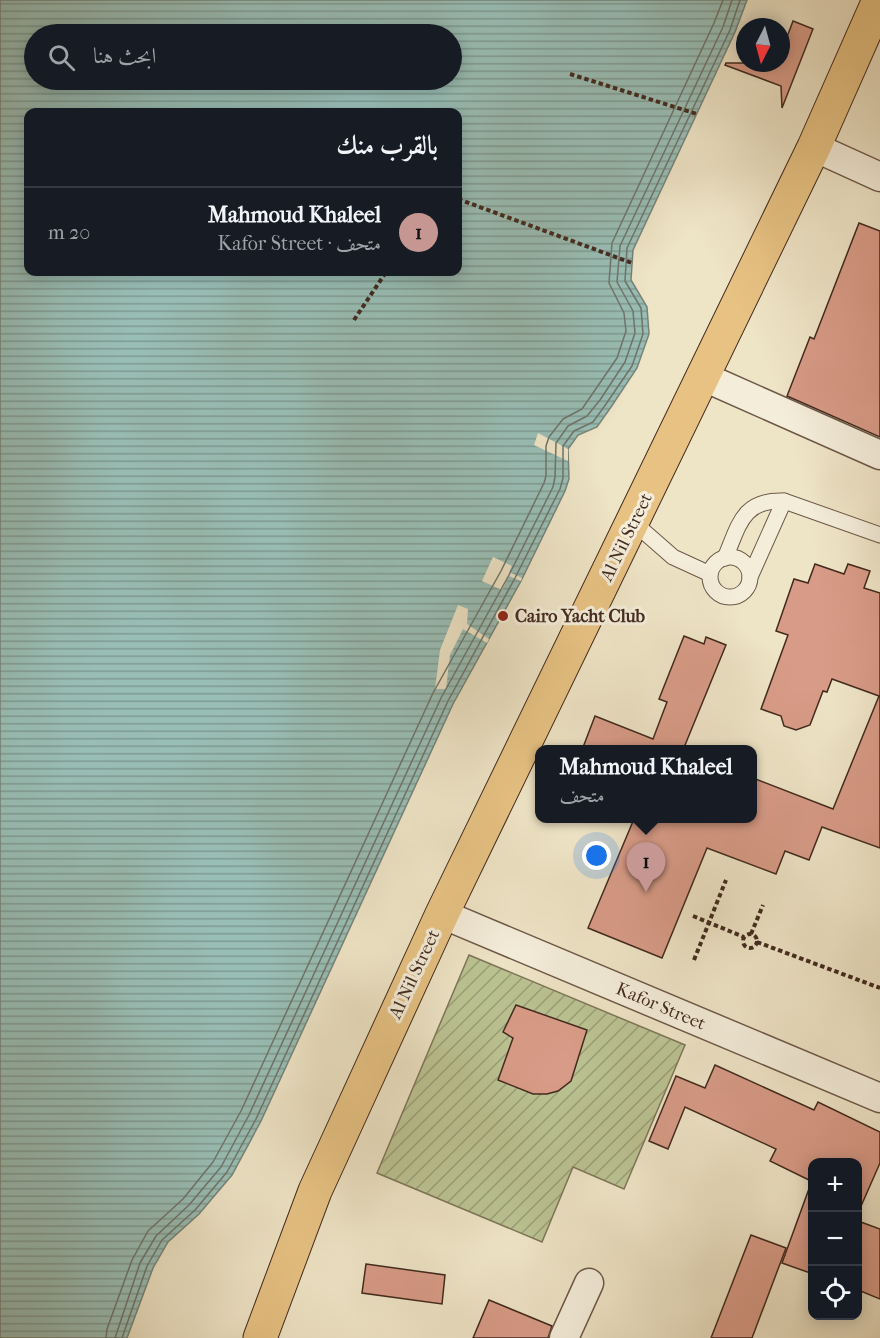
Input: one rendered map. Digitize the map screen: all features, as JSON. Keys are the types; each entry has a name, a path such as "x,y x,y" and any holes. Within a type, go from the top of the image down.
{"main road":[{"name":"Al Nil Street","path":"260,1338 315,1191 442,914 814,147 879,0"}],"street":[{"path":"814,147 880,177"},
{"path":"704,377 880,455"},
{"name":"Kafor Street","path":"442,914 880,1098"},
{"path":"564,1338 589,1283"}],"lane":[{"path":"725,558 742,516 753,506 768,500 784,501 880,535"},
{"path":"750,577 748,568 742,561 734,558 718,561 710,574 715,590 729,597 744,592 784,501"},
{"path":"633,522 673,557 710,574"}],"path":[{"path":"570,74 697,114"},
{"path":"462,200 632,263"},
{"path":"354,320 383,276"},
{"path":"694,960 726,880"},
{"path":"744,938 751,934 763,905"},
{"path":"693,916 744,938"},
{"path":"751,934 756,937 757,942"},
{"path":"744,938 743,942 746,946 752,947 757,942"},
{"path":"757,942 880,988"}],"green space":[{"path":"469,955 685,1045 624,1189 573,1167 542,1242 377,1173"}],"water":[{"path":"0,0 747,0 740,18 736,18 735,32 633,250 631,280 647,307 649,334 637,368 597,427 578,435 568,449 569,479 565,491 521,581 453,704 261,1121 232,1175 199,1214 168,1242 153,1268 127,1338 0,1338"}],"pier":[{"path":"538,433 568,449 568,461 534,445"},
{"path":"493,557 512,566 509,572 522,578 521,581 509,576 502,590 482,581"},
{"path":"458,605 468,609 467,624 489,639 487,643 463,629 450,655 446,689 435,689 440,650"}],"building":[{"path":"793,21 813,29 782,108 781,86 744,72 790,72 790,29"},
{"path":"736,63 736,69 725,65"},
{"path":"859,223 880,231 880,437 787,396 810,337 814,339"},
{"path":"815,564 844,574 848,564 870,571 864,588 880,593 880,848 822,827 809,860 785,851 776,874 707,848 662,958 588,928 632,823 757,823 757,780 833,809 879,696 832,679 827,692 823,691 810,725 796,730 784,726 781,716 761,709 788,635 776,631 794,579 808,583"},
{"path":"684,636 704,644 706,637 726,645 685,745 584,745 595,716 653,739 667,702 659,699"},
{"path":"516,1005 587,1030 571,1081 558,1091 533,1094 498,1080 513,1038 503,1032"},
{"path":"715,1065 814,1110 818,1102 880,1132 880,1163 862,1204 862,1158 808,1158 808,1180 770,1161 776,1149 685,1107 668,1149 649,1141 676,1076 705,1088"},
{"path":"808,1192 808,1272 782,1263"},
{"path":"862,1222 880,1229 880,1299 862,1292"},
{"path":"751,1235 786,1248 752,1338 711,1338"},
{"path":"366,1264 445,1275 442,1304 362,1293"},
{"path":"489,1300 552,1326 548,1338 473,1338"}],"place":[{"name":"Cairo Yacht Club","path":"503,616"},
{"name":"Mahmoud Khaleel","path":"646,892"}]}
